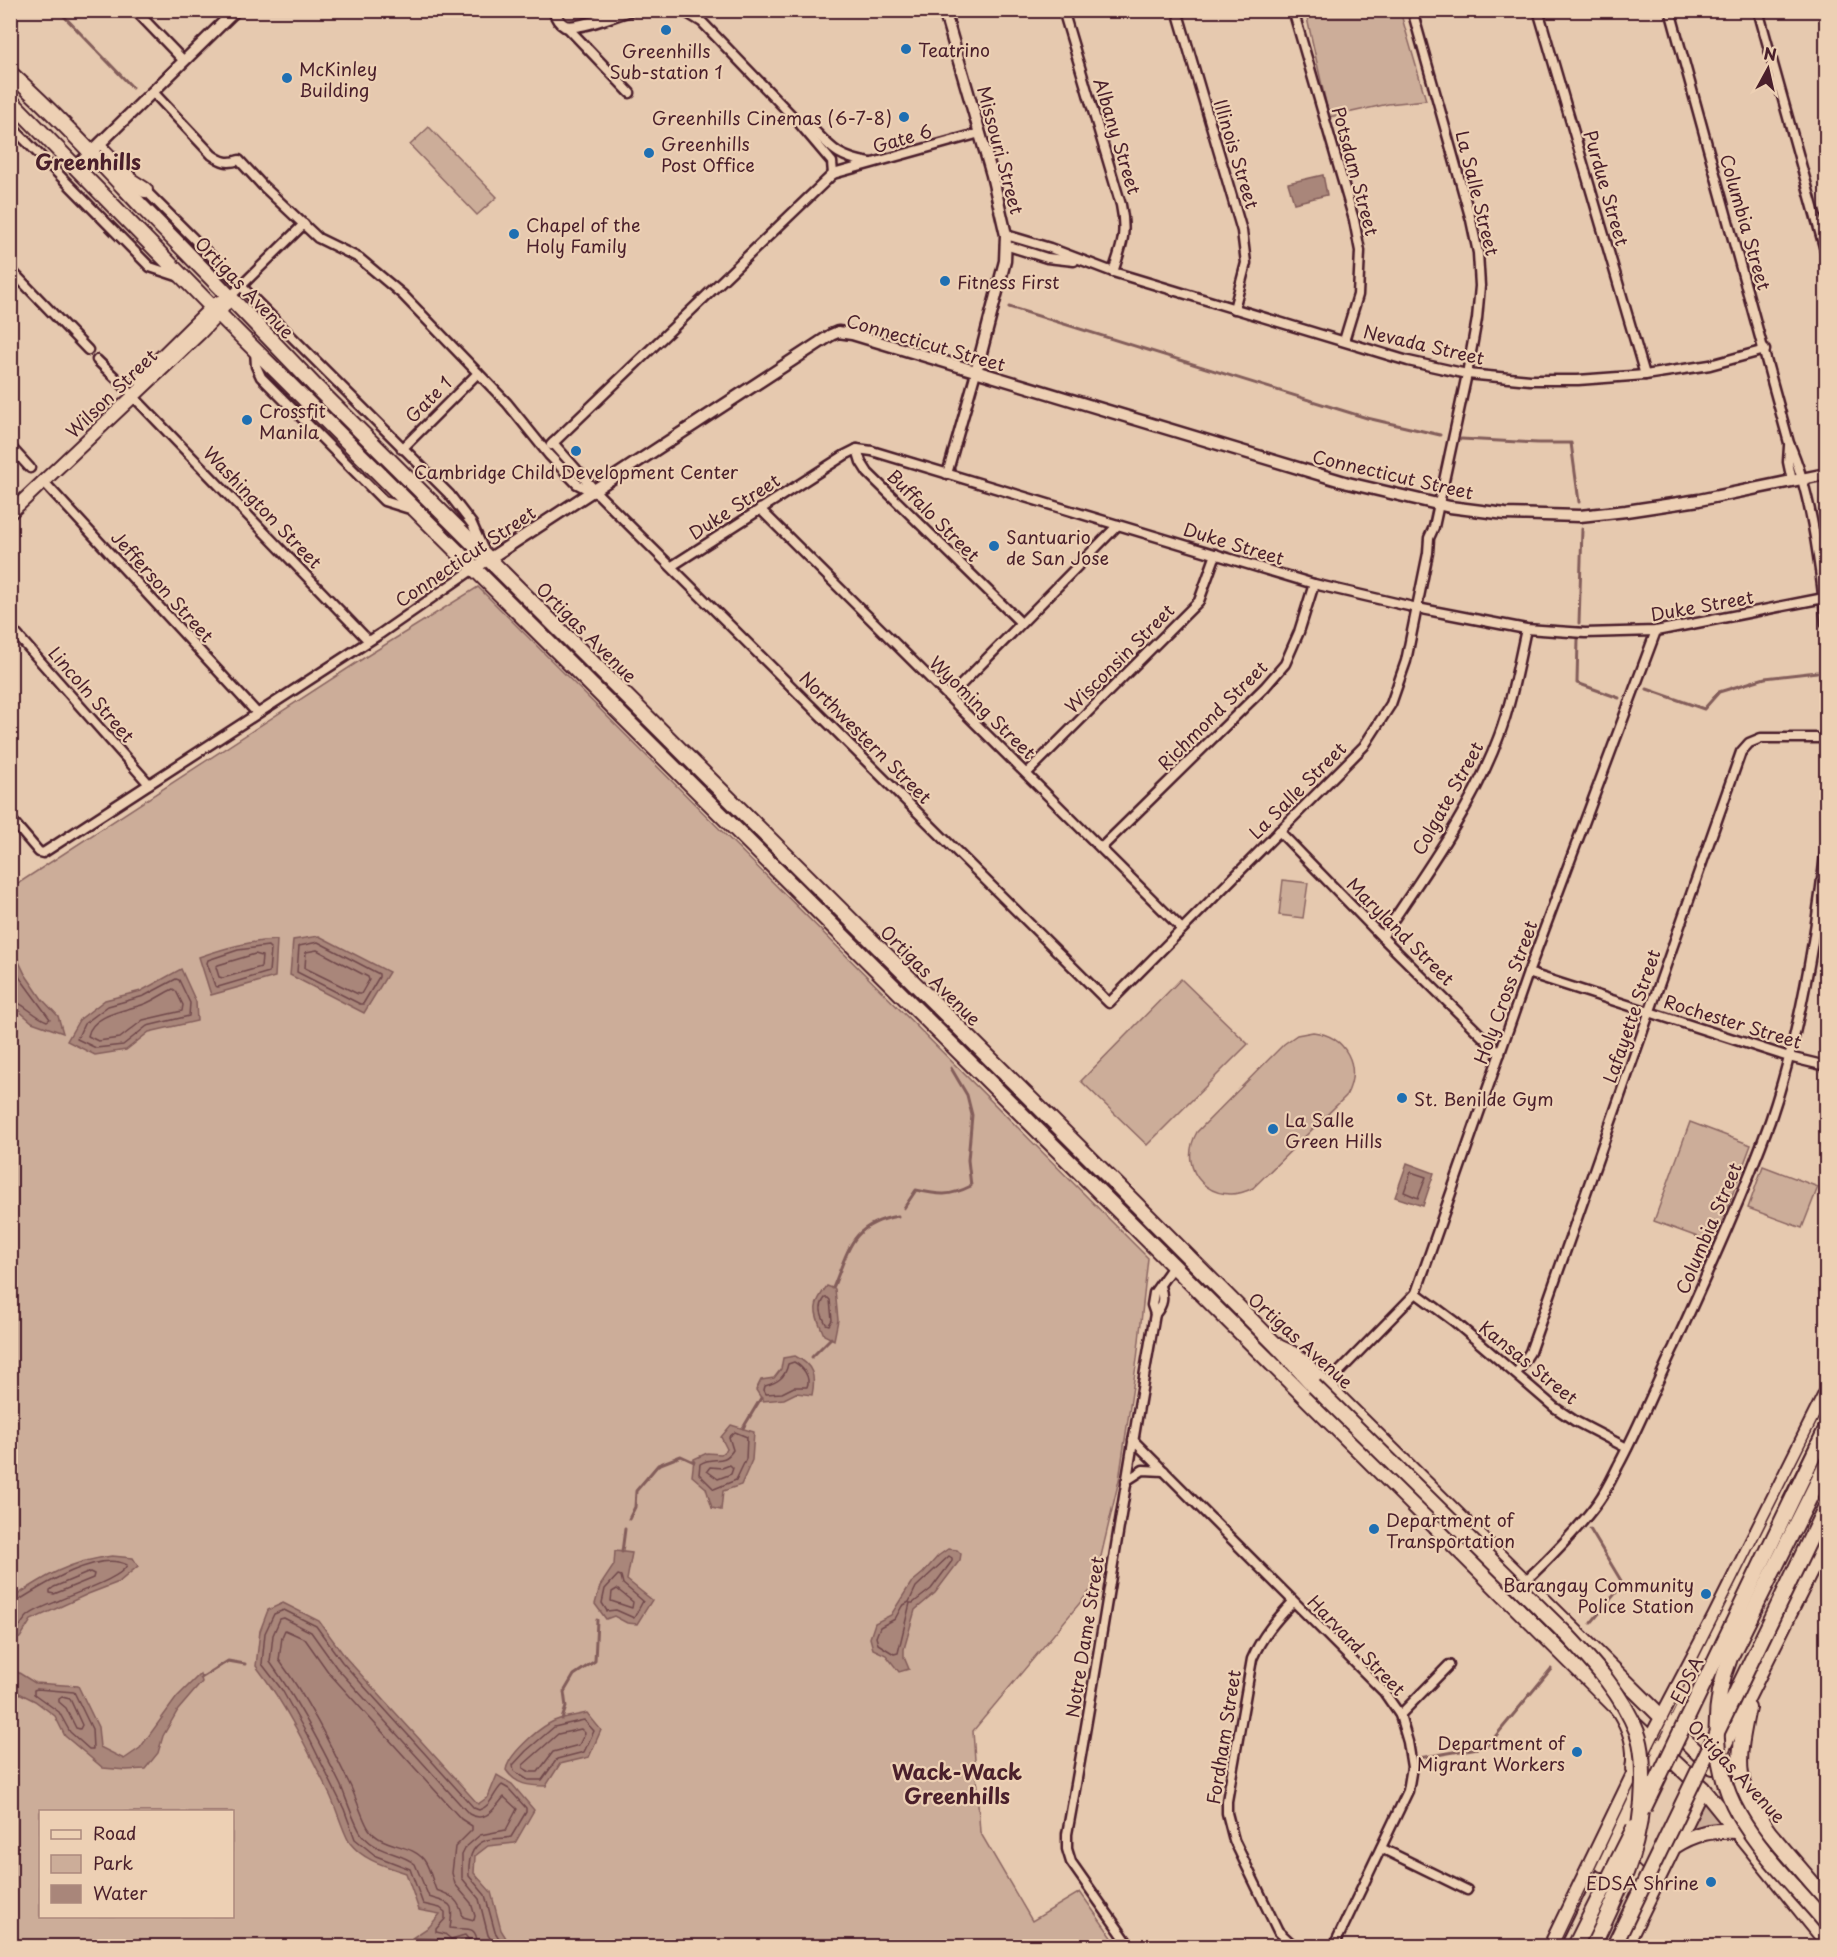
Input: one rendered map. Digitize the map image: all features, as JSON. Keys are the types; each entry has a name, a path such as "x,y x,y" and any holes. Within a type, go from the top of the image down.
{"main road":[{"name":"Ortigas Avenue","path":"10,73 95,148 106,169 235,291 317,388 1278,1347 1296,1355 1713,1767 1827,1899"},
{"name":"Ortigas Avenue","path":"10,100 255,350 1618,1709 1702,1788 1777,1878 1827,1932"},
{"path":"106,169 117,171 145,190"},
{"name":"Wilson Street","path":"10,513 44,482 130,393 235,291"},
{"name":"Wilson Street","path":"10,502 130,393 146,383 215,310"},
{"path":"1278,1347 1448,1520 1518,1584 1574,1642 1612,1685 1632,1721 1638,1734 1643,1766 1639,1831 1625,1878 1593,1947"},
{"path":"1551,1947 1632,1776 1670,1725 1716,1640 1827,1394"},
{"path":"1670,1725 1715,1617 1800,1456 1827,1411"},
{"name":"EDSA","path":"1575,1947 1827,1429"},
{"path":"1827,1465 1730,1658 1720,1691 1717,1732 1719,1759 1725,1781 1740,1817 1756,1840 1827,1923"},
{"path":"1422,1514 1427,1502 1439,1497"},
{"path":"1614,1947 1827,1506"},
{"path":"1433,1524 1445,1521 1451,1508"},
{"path":"1450,1541 1454,1530 1467,1524"},
{"path":"1625,1947 1827,1540"},
{"path":"1716,1640 1730,1656 1745,1660 1760,1658 1772,1649"},
{"path":"1752,1689 1742,1734 1739,1766 1741,1780 1751,1806 1768,1831"},
{"path":"1618,1709 1633,1741 1635,1759 1632,1776"},
{"path":"1600,1865 1599,1862 1647,1770 1657,1745"},
{"path":"1561,1947 1657,1745"},
{"path":"1673,1847 1697,1834 1735,1828 1733,1818 1737,1812 1743,1809 1750,1810"},
{"path":"1600,1865 1618,1864 1632,1870 1642,1882 1646,1903"},
{"name":"Ortigas Avenue","path":"1777,1878 1780,1885 1827,1941"}],"street":[{"path":"135,10 184,61"},
{"path":"76,166 236,10"},
{"path":"554,10 560,22 630,93"},
{"path":"567,27 630,10"},
{"path":"549,446 833,174 832,162 799,123 702,22 686,10"},
{"path":"701,10 702,22"},
{"name":"Missouri Street","path":"944,10 980,133 1006,240 1005,261 947,474"},
{"name":"Albany Street","path":"1063,10 1126,226 1113,272"},
{"name":"Illinois Street","path":"1177,10 1242,231 1246,263 1234,309"},
{"name":"Potsdam Street","path":"1293,10 1354,220 1360,252 1358,295 1344,341"},
{"name":"La Salle Street","path":"1109,1003 1364,746 1391,704 1406,661 1428,554 1429,537 1434,527 1467,374 1479,297 1478,253 1471,220 1412,10"},
{"name":"Purdue Street","path":"1538,10 1645,375"},
{"name":"Columbia Street","path":"1670,10 1789,443 1797,459 1797,480 1815,541 1827,624"},
{"path":"1758,10 1827,254"},
{"path":"582,24 580,33 588,49"},
{"name":"Northwestern Street","path":"153,92 212,155 224,162 239,160 318,238 368,264 403,295 526,424 672,566 1109,1003"},
{"path":"807,123 837,153 849,159 873,163"},
{"path":"10,125 150,267 184,277"},
{"name":"Gate 6","path":"833,174 980,133"},
{"path":"95,148 145,190 235,291 449,494 472,524 488,559"},
{"path":"235,291 304,224"},
{"name":"Nevada Street","path":"1006,240 1050,248 1113,272 1234,309 1408,361 1467,374 1530,380 1578,380 1645,375 1710,365 1765,350"},
{"path":"10,269 88,350"},
{"name":"Connecticut Street","path":"10,818 39,852 43,853 488,559 595,492 838,332 852,334 1348,483 1439,505 1505,514 1580,516 1678,503 1827,474"},
{"name":"Washington Street","path":"97,360 368,640"},
{"name":"Gate 1","path":"402,449 478,373"},
{"path":"10,446 30,468"},
{"name":"Duke Street","path":"672,566 844,455 857,449 872,451 1314,584 1417,608 1526,629 1585,633 1656,632 1824,598"},
{"name":"Buffalo Street","path":"857,449 868,473 1021,623"},
{"name":"Jefferson Street","path":"44,482 257,713"},
{"name":"Wyoming Street","path":"760,509 1182,929"},
{"path":"949,697 1118,525"},
{"name":"Wisconsin Street","path":"1027,773 1199,601 1216,554"},
{"name":"Richmond Street","path":"1101,848 1285,664 1299,632 1314,584"},
{"name":"Lincoln Street","path":"10,627 149,784"},
{"name":"Colgate Street","path":"1382,937 1442,845 1481,777 1499,736 1515,680 1526,629"},
{"name":"Holy Cross Street","path":"1337,1374 1416,1293 1528,973 1656,632"},
{"name":"Lafayette Street","path":"1516,1374 1530,1352 1741,752 1749,743 1761,738 1827,738"},
{"name":"Maryland Street","path":"1279,831 1500,1054"},
{"name":"Columbia Street","path":"1524,1582 1598,1502 1628,1448 1714,1261 1744,1189 1770,1119 1788,1057 1812,948 1827,846"},
{"name":"Rochester Street","path":"1528,973 1788,1057 1827,1066"},
{"name":"Notre Dame Street","path":"1130,1947 1071,1862 1066,1834 1093,1691 1155,1314 1152,1305 1154,1293 1174,1265"},
{"name":"Kansas Street","path":"1416,1293 1564,1414 1628,1448"},
{"name":"Harvard Street","path":"1133,1440 1293,1602 1358,1664 1400,1715 1412,1767 1407,1791 1334,1947"},
{"path":"1126,1481 1143,1470 1165,1471"},
{"name":"Fordham Street","path":"1293,1602 1268,1629 1259,1642 1252,1659 1227,1801 1227,1813 1234,1840 1278,1931 1294,1947"},
{"path":"1400,1715 1449,1665"},
{"path":"1381,1848 1467,1890"}],"green space":[{"path":"1334,11 1400,11 1426,100 1388,104 1329,117 1307,18"},
{"path":"429,127 497,197 477,215 410,145"},
{"path":"478,587 1148,1258 1137,1359 1119,1480 1094,1586 973,1731 980,1832 1032,1921 1080,1892 1118,1946 11,1946 11,888 367,656"},
{"path":"1283,880 1308,883 1303,918 1279,915"},
{"path":"1181,979 1248,1044 1147,1145 1081,1081"},
{"path":"1313,1032 1334,1039 1348,1054 1352,1074 1351,1085 1346,1096 1253,1188 1238,1193 1224,1194 1212,1190 1195,1172 1191,1160 1191,1146 1197,1132 1284,1044 1297,1035"},
{"path":"1690,1122 1751,1145 1714,1243 1654,1221"},
{"path":"1763,1166 1818,1187 1802,1228 1748,1208"},
{"path":"1702,1801 1724,1823 1724,1824 1689,1829"}],"water":[{"path":"1323,175 1327,195 1294,203 1288,183"},
{"path":"319,936 389,972 364,1013 290,975 293,940"},
{"path":"277,940 275,977 211,995 199,957 237,946"},
{"path":"11,945 25,974 42,999 58,1016 63,1033 32,1022 11,1004"},
{"path":"181,969 196,1002 197,1021 149,1032 126,1050 95,1055 67,1041 79,1020 105,1000 141,991"},
{"path":"1407,1163 1434,1173 1423,1206 1395,1197"},
{"path":"827,1286 835,1289 838,1320 834,1340 824,1335 816,1314 816,1304"},
{"path":"795,1356 806,1363 812,1372 814,1382 812,1395 796,1393 784,1399 763,1401 756,1390 761,1380 774,1378 781,1369 783,1358"},
{"path":"731,1425 754,1432 752,1460 741,1485 723,1491 721,1510 712,1508 706,1488 692,1476 694,1459 707,1453 721,1454 727,1449 721,1437"},
{"path":"948,1549 957,1550 961,1554 960,1560 935,1593 915,1610 904,1649 904,1657 909,1669 899,1672 886,1655 873,1649 870,1638 875,1623 891,1615 911,1583"},
{"path":"615,1551 632,1553 627,1580 652,1600 637,1624 627,1623 614,1616 606,1619 595,1604 600,1586 614,1565"},
{"path":"112,1556 133,1558 138,1566 119,1582 31,1620 20,1638 11,1641 11,1599 58,1571 97,1558"},
{"path":"283,1603 319,1621 346,1658 478,1804 488,1797 497,1775 512,1784 534,1810 515,1843 488,1846 475,1856 474,1873 491,1892 501,1930 511,1946 463,1946 463,1940 445,1946 443,1939 412,1938 429,1927 440,1914 419,1910 406,1873 369,1859 350,1843 304,1743 277,1696 256,1666 260,1631 268,1610"},
{"path":"11,1668 35,1683 78,1686 98,1727 100,1747 124,1759 140,1748 177,1697 200,1674 202,1682 178,1710 163,1736 158,1753 145,1769 126,1770 103,1768 65,1736 55,1716 35,1701 11,1691"},
{"path":"587,1713 601,1730 589,1757 560,1764 546,1786 523,1784 514,1779 506,1770 517,1750 544,1726 558,1719"}],"waterway":[{"path":"58,10 132,87"},
{"path":"1009,307 1367,418 1440,435"},
{"path":"1461,439 1571,443 1579,502"},
{"path":"1579,623 1582,529"},
{"path":"1578,639 1577,683 1619,698"},
{"path":"1647,689 1704,709 1719,692 1765,678 1817,672"},
{"path":"904,1208 916,1190 944,1194 971,1186 968,1160 972,1115 967,1095 951,1068"},
{"path":"833,1288 848,1250 861,1232 870,1225 898,1216"},
{"path":"812,1357 831,1338"},
{"path":"743,1428 761,1398"},
{"path":"629,1519 635,1507 636,1491 658,1465 681,1456 694,1462"},
{"path":"622,1552 625,1529"},
{"path":"1590,1529 1623,1584 1591,1623"},
{"path":"562,1719 566,1707 564,1692 574,1675 595,1661 597,1620"},
{"path":"201,1678 228,1661 245,1664"},
{"path":"1419,1758 1489,1744 1551,1669"}],"tram line":[{"path":"1558,1946 1631,1792 1826,1403"}],"place":[{"name":"Greenhills Sub-station 1","path":"666,30"},
{"name":"Teatrino","path":"906,49"},
{"name":"McKinley Building","path":"287,78"},
{"name":"Greenhills Cinemas (6-7-8)","path":"904,117"},
{"name":"Greenhills Post Office","path":"649,153"},
{"name":"Chapel of the Holy Family","path":"514,234"},
{"name":"Fitness First","path":"945,281"},
{"name":"Crossfit Manila","path":"247,420"},
{"name":"Cambridge Child Development Center","path":"576,451"},
{"name":"Santuario de San Jose","path":"994,546"},
{"name":"St. Benilde Gym","path":"1402,1098"},
{"name":"La Salle Green Hills","path":"1273,1129"},
{"name":"Department of Transportation","path":"1374,1529"},
{"name":"Barangay Community Police Station","path":"1706,1594"},
{"name":"Department of Migrant Workers","path":"1577,1752"},
{"name":"EDSA Shrine","path":"1711,1882"}],"district":[{"name":"Greenhills","path":"88,161"},
{"name":"Wack-Wack Greenhills","path":"957,1783"}]}
